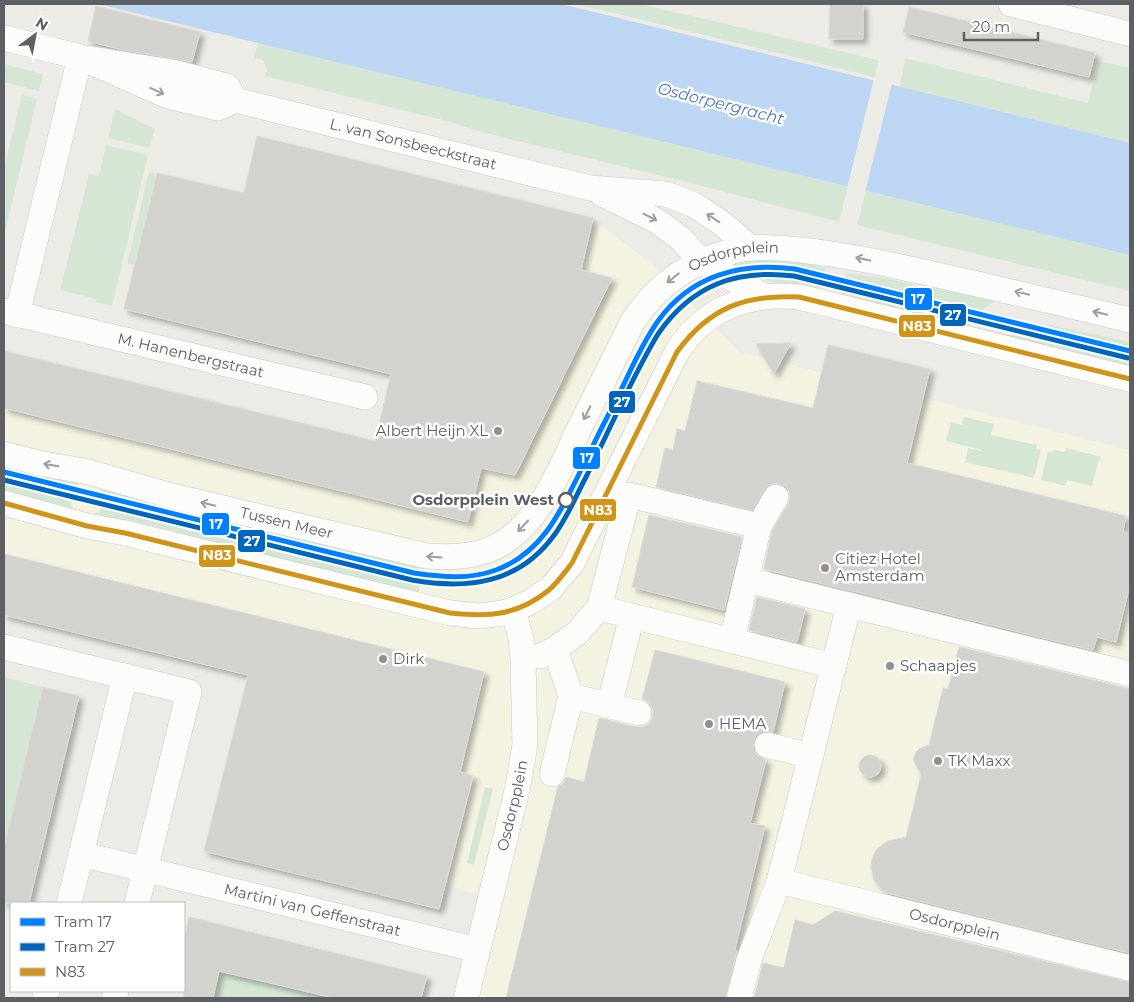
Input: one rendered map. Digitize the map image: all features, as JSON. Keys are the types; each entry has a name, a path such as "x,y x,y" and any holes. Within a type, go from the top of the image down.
{"street":[{"path":"1011,4 1130,34"},
{"name":"L. van Sonsbeeckstraat","path":"4,38 80,57 168,96 218,108 235,100 590,188 666,194 694,205 720,222 751,248"},
{"name":"M. Hanenbergstraat","path":"80,57 10,313 365,397"},
{"name":"L. van Sonsbeeckstraat","path":"590,188 657,221 681,239 701,261 764,296"},
{"name":"Osdorpplein","path":"483,552 512,537 538,508 559,471 633,321 642,308 672,278 686,268 701,261 734,250 751,248 774,247 840,254 1001,288 1130,320"},
{"path":"4,503 87,526 125,533 435,610 480,616 502,614 532,601 550,589 572,563 666,372 684,340 710,317 729,306 764,296 799,297 1130,379"},
{"name":"Tussen Meer","path":"4,454 39,463 89,472 172,496 427,556 447,558 483,552"},
{"path":"639,713 571,696 548,652 577,633 599,608 629,495 760,526"},
{"path":"732,640 760,526 776,498"},
{"path":"747,580 1130,674"},
{"path":"739,998 749,960 779,881 849,605"},
{"path":"599,608 834,666"},
{"name":"Osdorpplein","path":"466,998 519,779 525,745 523,660 521,638 513,610"},
{"path":"609,706 632,616"},
{"path":"4,646 188,692 137,902"},
{"path":"69,902 125,676"},
{"name":"Osdorpplein","path":"552,774 571,696"},
{"path":"766,745 811,756"},
{"name":"Martini van Geffenstraat","path":"81,854 478,950"},
{"name":"Osdorpplein","path":"779,881 1130,968"}],"shaded area":[{"path":"533,207 598,223 653,265 740,352 1130,450 1130,998 478,998 503,900 378,869 243,649 4,588 4,385 467,499"}],"green space":[{"path":"577,4 641,4 878,60 875,77"},
{"path":"258,42 848,186 839,222 265,76 267,69 263,60 254,58"},
{"path":"905,58 1088,103 1099,61 1130,68 1130,143 900,88"},
{"path":"4,64 43,74 39,91 4,82"},
{"path":"22,95 37,99 4,236 4,168"},
{"path":"115,109 155,129 149,148 108,138"},
{"path":"106,145 148,155 112,306 96,302 96,299 60,290 89,174 99,176"},
{"path":"149,172 156,174 134,265 127,264"},
{"path":"866,191 1130,255 1130,291 857,225"},
{"path":"782,257 825,268 819,293 762,279 733,265 733,263"},
{"path":"846,273 884,278 927,288 970,290 998,300 972,320 967,331 840,299"},
{"path":"1050,325 1130,342 1130,369 1004,337 1026,328"},
{"path":"964,417 994,424 991,435 1037,445 1036,449 1041,450 1034,478 965,462 968,448 982,450 946,441 951,422 962,425"},
{"path":"1066,448 1101,457 1092,486 1067,480 1065,486 1041,480 1048,451 1065,452"},
{"path":"4,462 80,477 78,486 75,486 71,515 4,495"},
{"path":"103,482 425,563 417,600 93,521 95,512 99,513 104,492 101,491"},
{"path":"4,677 43,687 4,848"},
{"path":"485,787 493,789 474,865 467,863"},
{"path":"219,971 334,998 213,998"}],"water":[{"name":"Osdorpergracht","path":"98,4 561,4 1130,143 1130,255"}],"pier":[{"path":"874,79 892,83 865,193 847,188"}],"building":[{"path":"830,4 863,4 863,39 829,39"},
{"path":"96,6 200,32 192,62 119,49 88,41"},
{"path":"909,7 1095,53 1089,77 903,32"},
{"path":"257,136 593,218 581,270 612,278 515,475 481,468 468,522 4,408 4,351 375,441 391,374 124,309 157,173 244,193"},
{"path":"791,343 774,374 756,344"},
{"path":"828,345 930,369 907,463 1126,516 1123,531 1130,533 1130,584 1116,642 1097,637 1093,650 764,569 772,531 790,498 789,490 784,485 777,483 768,485 752,510 656,487 665,448 673,450 677,429 685,431 697,381 813,408"},
{"path":"649,515 742,537 724,610 632,587"},
{"path":"4,554 484,672 460,772 473,776 439,909 204,851 248,675 4,615"},
{"path":"757,597 805,609 797,642 749,630"},
{"path":"959,647 1130,689 1130,953 884,892 874,880 871,867 876,850 888,841 906,837 921,775 913,759 919,749 929,745 943,688 948,689"},
{"path":"655,650 785,682 773,732 763,731 756,735 753,742 753,749 757,755 766,760 750,823 765,826 725,998 506,998 558,786 563,784 566,777 584,782 599,718 636,727 643,727 650,723 653,709 649,702 642,699"},
{"path":"43,687 79,696 29,902 4,903 4,848"},
{"path":"870,755 878,758 881,766 878,774 870,777 862,774 859,766 862,758"},
{"path":"835,911 1130,982 1130,998 754,998 763,963 784,968 795,920 813,925"},
{"path":"189,917 427,976 421,998 334,998 219,971 213,998 184,998 185,934"}],"tram line":[{"name":"17","path":"4,472 414,573 445,576 476,575 496,570 511,563 525,554 546,532 563,505 638,354 658,321 671,305 686,292 702,282 719,275 755,268 795,269 1130,351"},
{"name":"27","path":"4,480 412,580 453,584 473,583 509,573 526,563 555,534 572,506 630,386 658,334 685,303 701,292 734,278 773,274 794,276 1128,358"}],"transit line":[{"name":"N83","path":"4,503 87,526 125,533 450,613 477,615 502,613 514,610 537,599 555,584 572,563 677,352 689,337 715,314 745,301 762,298 799,297 1130,379"}],"place":[{"name":"Albert Heijn XL","path":"498,431"},
{"name":"Osdorpplein West","path":"566,500"},
{"name":"Citiez Hotel Amsterdam","path":"825,568"},
{"name":"Dirk","path":"383,659"},
{"name":"Schaapjes","path":"890,666"},
{"name":"HEMA","path":"709,724"},
{"name":"TK Maxx","path":"938,761"}]}
